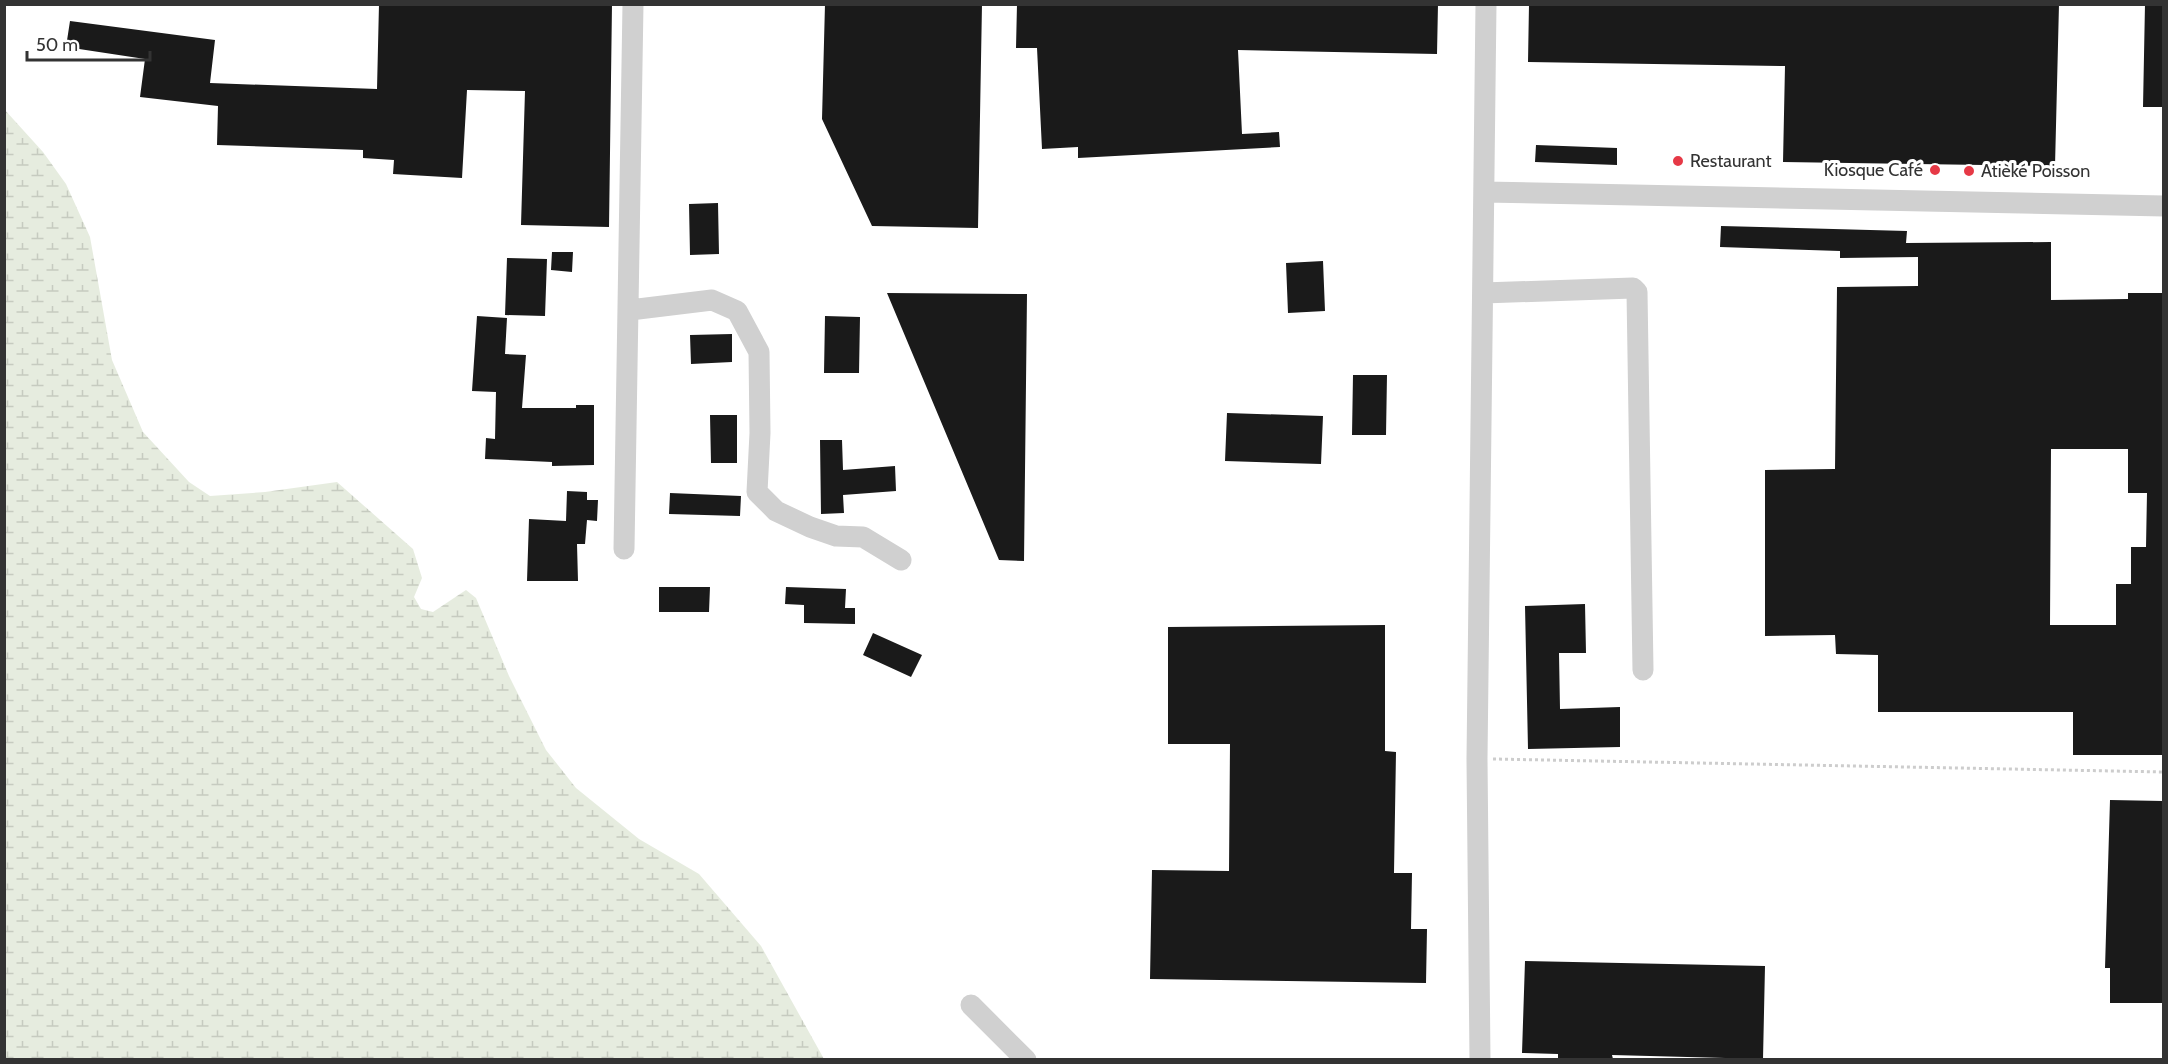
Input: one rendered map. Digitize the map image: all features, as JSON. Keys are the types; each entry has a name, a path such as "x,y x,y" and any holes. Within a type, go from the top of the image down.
{"street":[{"path":"624,549 630,310 633,4"},
{"path":"1480,1059 1477,759 1486,4"},
{"path":"1484,192 2163,206"},
{"path":"1483,292 1633,288 1637,292 1643,670"},
{"path":"630,310 712,300 736,311 759,352 760,433 757,492 776,511 801,523 836,536 862,537 901,560"},
{"path":"971,1005 1026,1059"}],"path":[{"path":"1477,759 2163,772"}],"green space":[{"path":"4,109 43,152 66,184 90,237 112,360 143,432 189,482 210,496 265,492 337,482 413,549 422,578 414,597 421,609 433,612 466,590 476,598 509,676 546,750 576,788 639,839 699,874 761,946 824,1059 5,1059"}],"building":[{"path":"379,4 612,4 609,227 521,225 525,91 467,90 462,178 393,174 394,160 363,158 363,150 217,145 218,106 140,97 145,59 66,47 70,21 215,40 210,83 377,89"},
{"path":"825,4 982,4 978,228 872,226 822,119"},
{"path":"1017,4 1438,4 1437,54 1238,50 1242,134 1279,132 1280,147 1078,158 1078,147 1042,149 1037,48 1016,48"},
{"path":"1529,4 2059,4 2055,166 1783,162 1785,66 1528,62"},
{"path":"2145,4 2163,4 2163,107 2143,107"},
{"path":"1536,145 1617,148 1617,165 1535,162"},
{"path":"718,203 719,254 690,255 689,204"},
{"path":"1721,226 1907,231 1906,243 2051,242 2051,300 2128,299 2128,293 2163,293 2163,755 2073,755 2073,712 1878,712 1878,655 1836,654 1835,635 1765,636 1765,470 1835,469 1837,287 1918,286 1918,257 1840,258 1840,251 1720,247","holes":["2051,449 2128,449 2128,493 2147,493 2146,547 2131,547 2131,584 2116,584 2116,625 2050,625"]},
{"path":"552,252 573,252 572,272 551,270"},
{"path":"507,258 547,259 545,316 505,315"},
{"path":"1323,261 1325,311 1288,313 1286,263"},
{"path":"887,293 1027,294 1024,561 999,560"},
{"path":"477,316 507,318 505,354 526,355 522,408 576,408 576,405 594,405 594,465 552,466 552,462 485,459 486,438 495,439 496,392 472,391"},
{"path":"825,316 860,317 859,373 824,373"},
{"path":"732,334 732,362 691,364 690,335"},
{"path":"1353,375 1387,375 1386,435 1352,435"},
{"path":"1227,413 1323,416 1321,464 1225,461"},
{"path":"710,415 737,415 737,463 711,463"},
{"path":"820,440 842,440 843,470 895,466 896,491 843,495 844,513 821,514"},
{"path":"567,491 587,492 587,500 598,500 597,521 587,520 585,544 577,544 578,581 527,581 529,519 566,521"},
{"path":"670,493 741,496 740,516 669,514"},
{"path":"659,587 710,587 709,612 659,612"},
{"path":"786,587 846,589 845,608 855,608 855,624 804,623 804,605 785,604"},
{"path":"1585,604 1586,653 1559,653 1560,709 1620,707 1620,747 1528,749 1525,606"},
{"path":"1385,625 1385,751 1396,752 1394,873 1412,873 1411,929 1427,929 1426,983 1150,979 1152,870 1229,871 1230,744 1168,744 1168,627"},
{"path":"873,633 922,655 911,677 863,655"},
{"path":"2110,800 2163,801 2163,1003 2110,1003 2110,968 2105,968"},
{"path":"1525,961 1765,966 1763,1059 1612,1055 1613,1059 1558,1059 1558,1054 1522,1053"}],"place":[{"name":"Restaurant","path":"1678,161"},
{"name":"Kiosque Café","path":"1935,170"},
{"name":"Atièké Poisson","path":"1969,171"}]}
